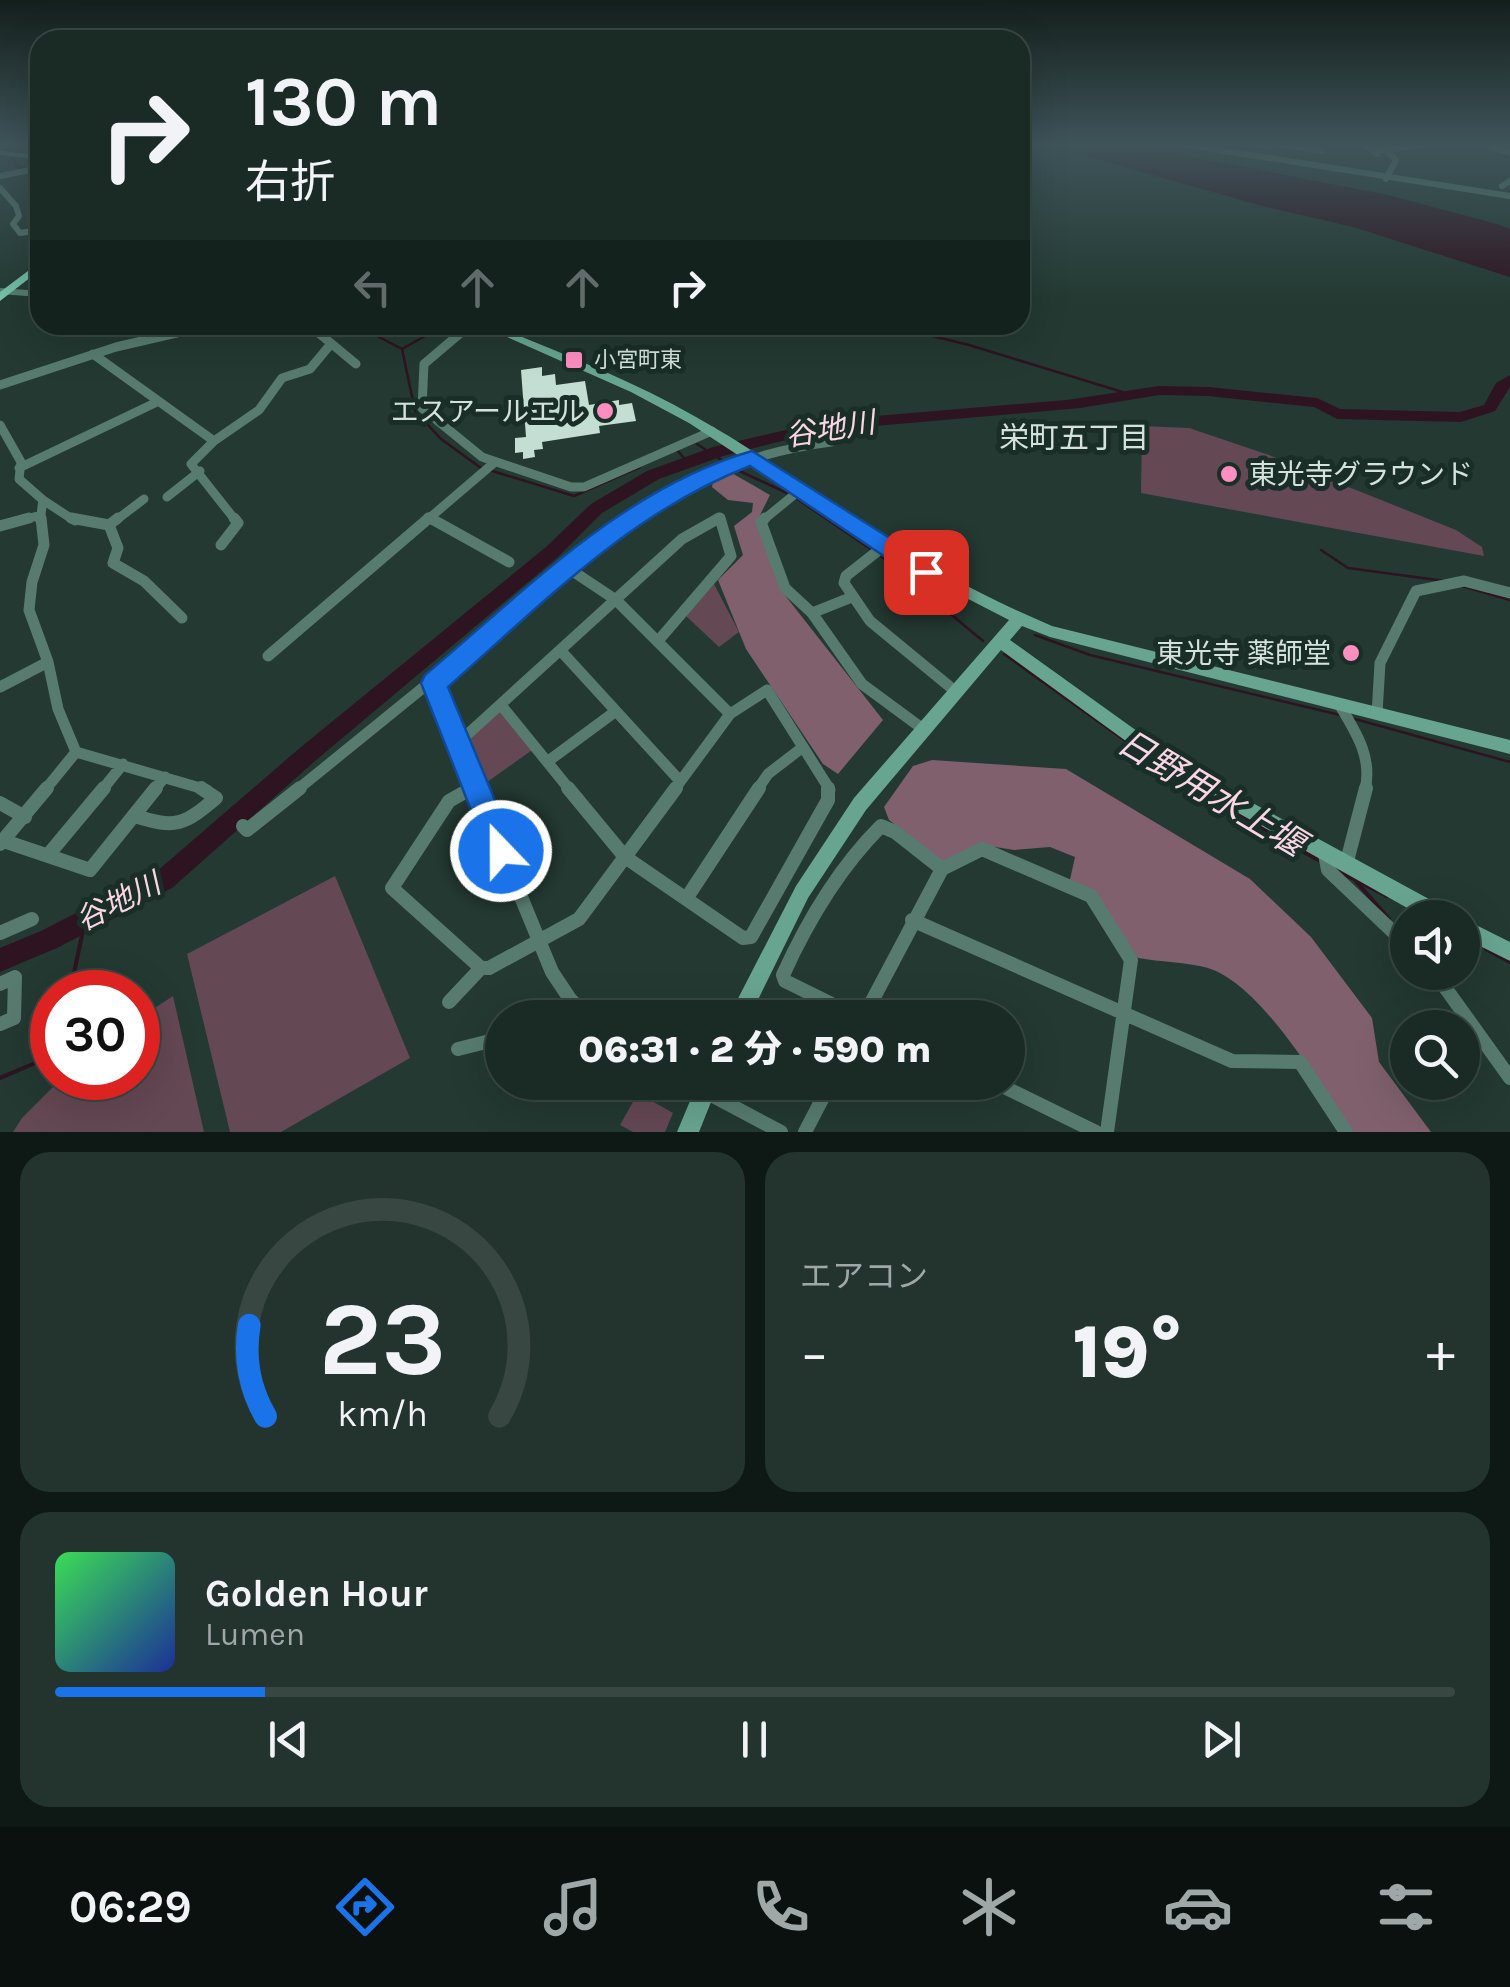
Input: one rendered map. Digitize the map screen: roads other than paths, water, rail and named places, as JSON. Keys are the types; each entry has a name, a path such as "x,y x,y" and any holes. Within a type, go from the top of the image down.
{"main road":[{"path":"3,294 30,273"},
{"path":"509,335 606,376 718,435 884,546 1019,620 1510,747"},
{"path":"746,1000 762,964 828,850 860,804 1019,620"},
{"path":"1002,642 1184,774 1411,900"},
{"path":"1480,936 1510,952"},
{"path":"688,1132 696,1100"}],"street":[{"path":"7,196 16,206 17,220 13,224 20,233 30,232"},
{"path":"0,226 17,220"},
{"path":"3,294 30,294"},
{"path":"0,385 93,354 170,335"},
{"path":"319,335 356,364"},
{"path":"458,335 424,364 422,408 489,467 540,474 571,487 584,487 718,435"},
{"path":"221,545 238,523 191,464 214,441 259,410 282,378 310,368 330,346"},
{"path":"93,354 128,375 157,402 214,441"},
{"path":"18,468 157,402"},
{"path":"0,426 18,454 19,479 75,521 109,526 144,499"},
{"path":"243,826 247,830 434,683 568,568 652,504 750,456 831,442"},
{"path":"268,656 489,467"},
{"path":"167,497 200,471"},
{"path":"800,490 760,522 786,588 812,613 862,684 923,729"},
{"path":"43,500 44,545 32,582 29,610 48,662 58,709 76,752"},
{"path":"0,526 41,514"},
{"path":"428,517 508,562"},
{"path":"458,743 682,539 720,518 732,556 658,642"},
{"path":"109,526 118,548 113,563 144,581 182,618"},
{"path":"884,546 846,576 844,583 870,621 955,691"},
{"path":"568,568 616,600 730,714"},
{"path":"1377,714 1380,663 1416,592 1452,583 1510,593"},
{"path":"812,613 852,597"},
{"path":"561,651 680,781"},
{"path":"0,687 48,662"},
{"path":"434,683 539,942 570,999"},
{"path":"475,786 450,801 392,888 481,968 489,968 579,919 625,857 680,781 730,714 767,690 830,790 828,800 750,937 744,938 625,857 501,704"},
{"path":"1340,704 1362,743 1369,775 1346,865"},
{"path":"547,762 616,711"},
{"path":"686,899 768,774 803,748"},
{"path":"76,752 206,789 216,798 183,825 164,826 135,816"},
{"path":"76,752 2,842 90,870 165,777"},
{"path":"48,856 124,764"},
{"path":"0,803 25,817"},
{"path":"826,1000 783,976 800,938 862,845 880,826 895,832 942,869"},
{"path":"871,1000 942,869 982,849 1091,896 1131,960 1108,1132"},
{"path":"1326,854 1328,870 1390,929"},
{"path":"0,933 32,918"},
{"path":"912,920 1232,1061 1300,1062 1346,1132"},
{"path":"449,1002 481,968"},
{"path":"0,984 14,977 14,1018 0,1024"},
{"path":"1447,990 1510,1078"},
{"path":"458,1050 485,1043"},
{"path":"1025,1097 1096,1132"},
{"path":"725,1100 781,1132"},
{"path":"806,1132 821,1100"}],"waterway":[{"path":"375,335 402,349"},
{"path":"402,349 427,335"},
{"path":"928,335 1129,394"},
{"name":"日野用水上堰","path":"402,349 415,411 441,439 481,468"},
{"name":"谷地川","path":"0,960 49,940 164,880 308,754 552,552 596,509 653,475 719,451 790,434 864,422 1080,403 1159,391 1208,391 1317,403 1337,414 1461,417 1490,408 1501,386 1510,380"},
{"name":"日野用水上堰","path":"697,444 726,463"},
{"path":"678,451 688,463"},
{"name":"日野用水上堰","path":"489,470 574,496 640,467"},
{"name":"日野用水上堰","path":"733,468 789,494"},
{"name":"日野用水上堰","path":"796,498 872,550"},
{"path":"1321,550 1348,568 1445,581"},
{"name":"日野用水上堰","path":"881,556 983,641"},
{"path":"1462,586 1510,600"},
{"path":"1035,635 1090,655 1340,715"},
{"name":"日野用水上堰","path":"1004,654 1194,790"},
{"path":"1355,719 1510,762"},
{"name":"日野用水上堰","path":"1190,788 1320,861"},
{"name":"日野用水上堰","path":"1336,870 1387,896"},
{"path":"1355,880 1389,919"},
{"path":"75,970 85,921"},
{"name":"日野用水上堰","path":"1486,949 1510,962"},
{"path":"0,1078 30,1065"}],"place":[{"name":"小宮町東","path":"574,360"},
{"name":"エスアールエル","path":"605,411"},
{"name":"東光寺グラウンド","path":"1229,474"},
{"name":"東光寺 薬師堂","path":"1351,653"}],"district":[{"name":"栄町五丁目","path":"1074,438"}]}
